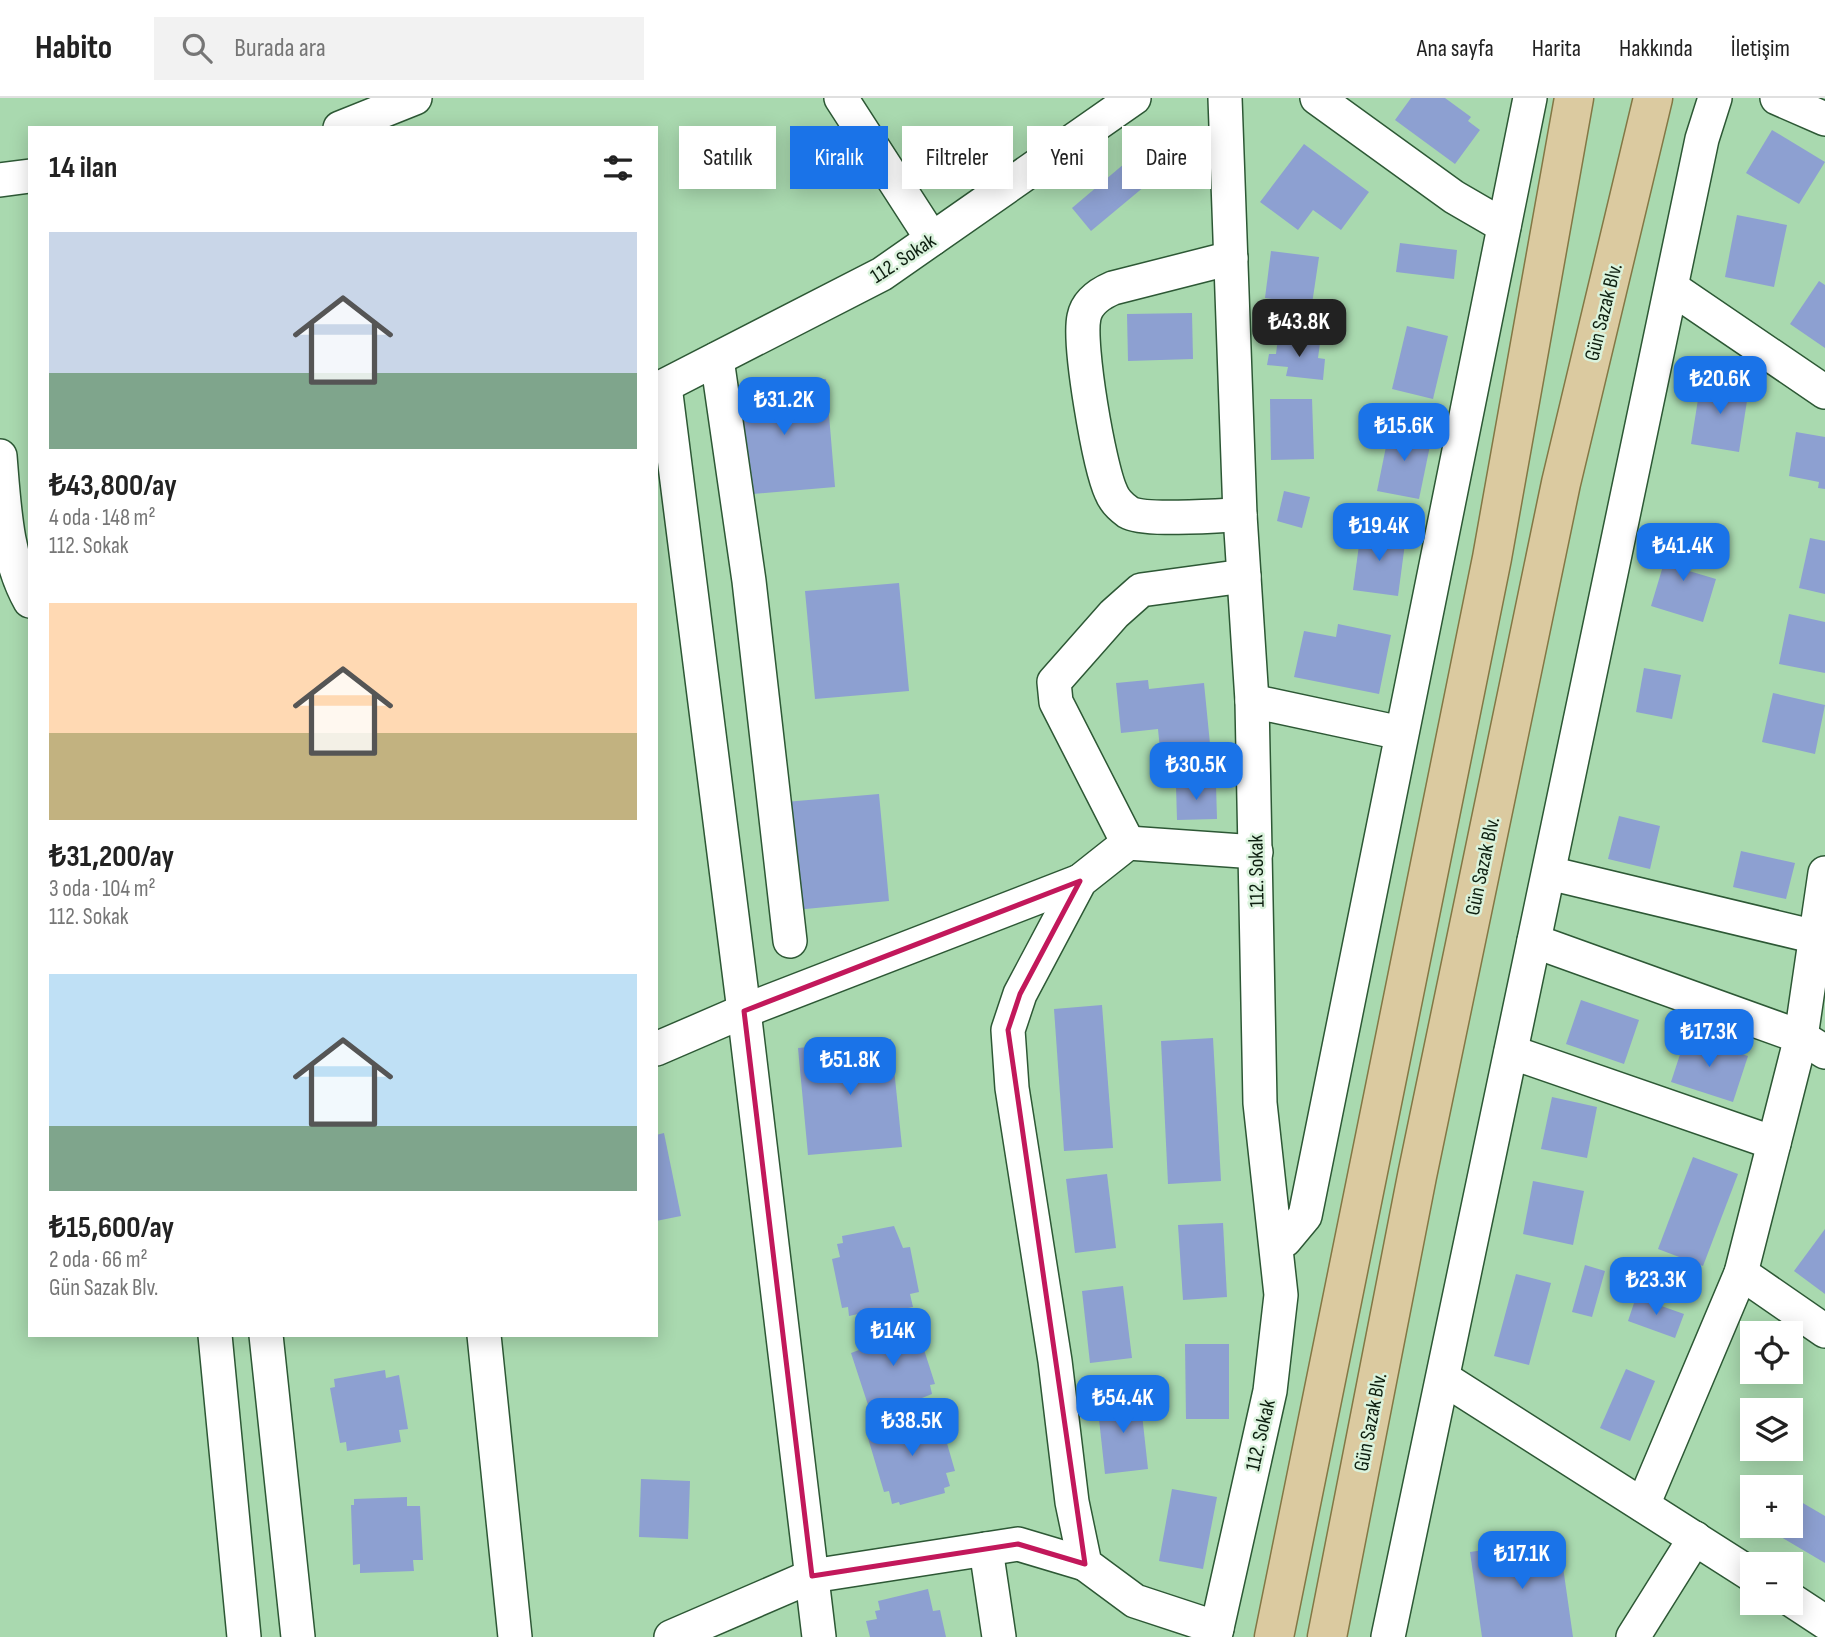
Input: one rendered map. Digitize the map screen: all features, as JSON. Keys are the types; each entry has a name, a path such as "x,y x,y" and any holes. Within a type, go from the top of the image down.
{"main road":[{"path":"1274,1637 1492,558 1574,98"},
{"name":"Gün Sazak Blv.","path":"1326,1637 1417,1177 1558,496 1653,98"}],"street":[{"path":"356,119 415,98"},
{"path":"841,98 932,239"},
{"name":"112. Sokak","path":"661,388 882,274 1134,98"},
{"name":"112. Sokak","path":"1216,1633 1270,1391 1281,1295 1260,1103 1252,701 1240,515 1225,98"},
{"path":"1317,98 1454,197 1504,226"},
{"path":"1276,1241 1285,1240 1305,1216 1530,98"},
{"path":"1388,1637 1702,139 1715,98"},
{"path":"1777,98 1825,120"},
{"path":"0,180 28,176"},
{"path":"1231,258 1112,288 1089,305 1084,318 1083,336 1096,437 1111,492 1118,503 1138,517 1240,515"},
{"path":"1671,288 1825,392"},
{"path":"716,359 749,581 790,941"},
{"path":"661,388 744,1010 819,1637"},
{"path":"0,456 5,512 20,584 28,598"},
{"path":"1128,843 1056,702 1055,682 1114,614 1141,590 1244,576"},
{"path":"1252,701 1401,733"},
{"path":"658,1048 744,1010 1080,881 1128,843 1255,852"},
{"path":"1549,873 1816,937"},
{"path":"1643,1506 1741,1273 1774,1143 1813,1044 1816,937 1825,873"},
{"path":"1080,881 1020,994 1008,1030 1012,1088 1055,1361 1072,1502 1085,1564"},
{"path":"1534,942 1813,1044"},
{"path":"1511,1052 1774,1143"},
{"path":"1741,1273 1825,1331"},
{"path":"215,1337 244,1637"},
{"path":"266,1337 298,1637"},
{"path":"484,1337 514,1637"},
{"path":"1444,1378 1740,1567"},
{"path":"1633,1637 1695,1538"},
{"path":"671,1637 811,1576 1018,1544 1085,1564 1135,1601 1216,1633"},
{"path":"986,1549 999,1637"},
{"path":"1803,1608 1825,1622"}],"highlighted area":[{"path":"1080,881 1020,994 1008,1030 1085,1564 1018,1544 812,1576 744,1011"}],"building":[{"path":"1411,98 1445,98 1471,117 1468,121 1480,130 1455,164 1395,120"},
{"path":"1772,130 1825,162 1799,204 1746,173"},
{"path":"1304,144 1369,192 1341,230 1313,210 1298,230 1260,202"},
{"path":"1122,166 1122,189 1141,189 1091,231 1072,208 1094,189 1108,189 1108,177"},
{"path":"1737,215 1787,225 1774,287 1725,277"},
{"path":"1400,243 1457,250 1454,279 1396,272"},
{"path":"1271,251 1319,257 1312,304 1265,298"},
{"path":"1819,281 1825,285 1825,348 1790,324"},
{"path":"1192,313 1193,359 1128,361 1127,314"},
{"path":"1407,326 1448,336 1433,399 1392,389"},
{"path":"1278,338 1320,343 1318,358 1325,359 1323,380 1286,376 1288,367 1267,365 1269,354 1276,354"},
{"path":"826,379 835,487 742,495 732,388"},
{"path":"1701,380 1749,388 1739,452 1691,444"},
{"path":"1270,399 1312,399 1314,459 1271,460"},
{"path":"1390,427 1432,436 1419,499 1377,491"},
{"path":"1796,432 1825,437 1825,489 1818,488 1819,482 1789,476"},
{"path":"1284,491 1310,497 1302,528 1277,521"},
{"path":"1361,530 1406,536 1398,596 1353,590"},
{"path":"1672,536 1697,544 1689,571 1716,579 1703,622 1651,606"},
{"path":"1810,538 1825,541 1825,594 1799,588"},
{"path":"899,583 909,691 815,699 805,591"},
{"path":"1789,614 1825,622 1825,673 1779,664"},
{"path":"1338,624 1391,635 1379,694 1294,677 1304,631 1336,637"},
{"path":"1644,668 1681,675 1672,719 1636,712"},
{"path":"1148,680 1149,689 1204,683 1211,754 1161,760 1158,729 1121,733 1116,683"},
{"path":"1773,693 1825,705 1815,754 1762,742"},
{"path":"1216,785 1217,819 1177,820 1176,786"},
{"path":"879,794 889,901 795,910 785,802"},
{"path":"1619,816 1660,826 1650,869 1608,859"},
{"path":"1741,851 1795,863 1786,899 1733,887"},
{"path":"1581,1000 1639,1020 1624,1064 1566,1044"},
{"path":"1102,1005 1113,1148 1064,1151 1054,1009"},
{"path":"1686,1036 1748,1056 1733,1102 1671,1082"},
{"path":"1213,1038 1221,1181 1168,1184 1161,1041"},
{"path":"891,1039 902,1147 808,1155 798,1048"},
{"path":"1552,1097 1597,1107 1587,1158 1541,1149"},
{"path":"664,1133 681,1216 658,1221 658,1134"},
{"path":"1693,1157 1738,1174 1703,1266 1658,1249"},
{"path":"1107,1174 1116,1248 1075,1253 1066,1179"},
{"path":"1533,1181 1584,1191 1573,1245 1523,1234"},
{"path":"1223,1223 1227,1297 1183,1300 1178,1225"},
{"path":"894,1226 903,1248 910,1247 919,1292 910,1294 913,1307 898,1310 899,1316 869,1321 867,1312 849,1316 848,1307 842,1308 832,1259 840,1257 837,1244 843,1243 842,1236"},
{"path":"1825,1229 1825,1294 1794,1271"},
{"path":"1585,1265 1605,1271 1592,1317 1572,1312"},
{"path":"1516,1274 1551,1283 1529,1365 1494,1356"},
{"path":"1123,1286 1132,1358 1090,1363 1082,1291"},
{"path":"1636,1297 1684,1314 1675,1338 1628,1321"},
{"path":"900,1322 905,1335 918,1331 935,1384 930,1385 932,1394 887,1412 884,1403 869,1408 851,1353 859,1350 855,1339"},
{"path":"1185,1344 1229,1344 1229,1419 1186,1419"},
{"path":"1626,1369 1655,1381 1630,1441 1600,1428"},
{"path":"385,1370 386,1378 399,1375 408,1429 399,1430 401,1442 347,1451 346,1442 340,1443 330,1388 335,1387 334,1379"},
{"path":"1140,1396 1148,1469 1105,1474 1097,1401"},
{"path":"917,1412 919,1420 933,1416 936,1428 942,1426 955,1471 946,1473 950,1486 944,1488 945,1493 900,1505 899,1502 892,1504 889,1491 884,1492 868,1438 876,1436 873,1425"},
{"path":"641,1479 690,1481 688,1539 639,1537"},
{"path":"1172,1489 1217,1497 1203,1569 1159,1561"},
{"path":"407,1497 407,1506 420,1506 423,1560 413,1560 414,1571 360,1573 360,1564 353,1565 351,1505 354,1505 354,1499"},
{"path":"1803,1503 1825,1516 1825,1563 1783,1538 1803,1538"},
{"path":"1559,1539 1573,1637 1482,1637 1470,1552"},
{"path":"928,1589 933,1611 940,1610 946,1637 870,1637 866,1621 877,1619 875,1611 880,1610 878,1601"}]}
